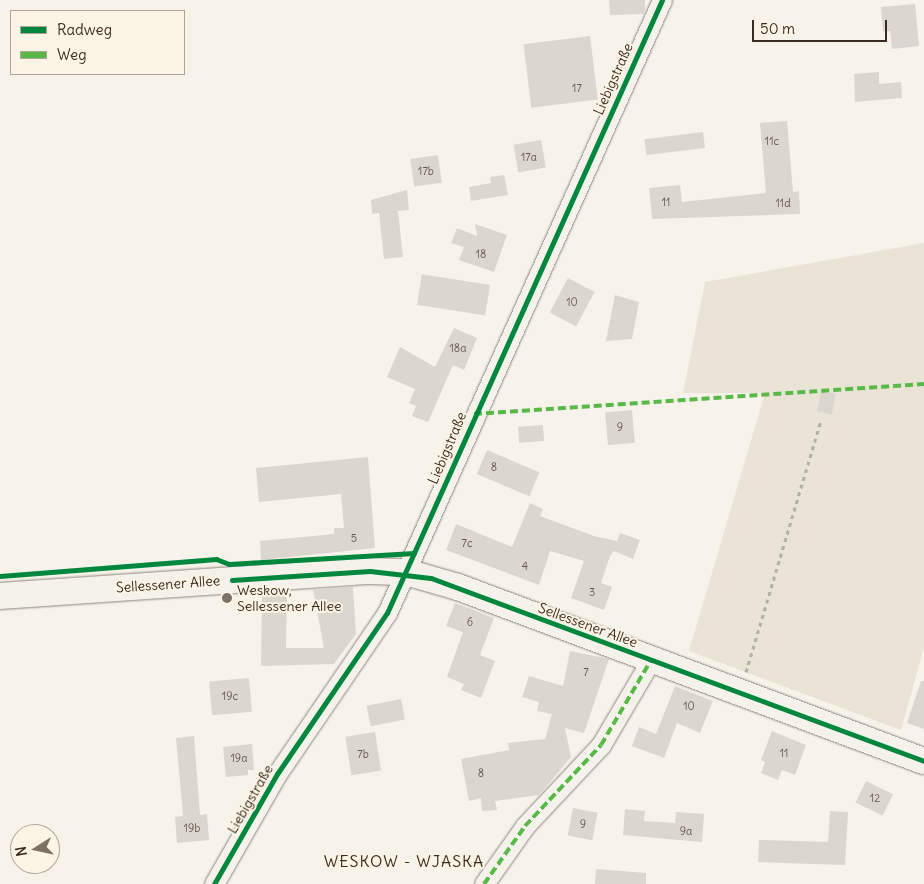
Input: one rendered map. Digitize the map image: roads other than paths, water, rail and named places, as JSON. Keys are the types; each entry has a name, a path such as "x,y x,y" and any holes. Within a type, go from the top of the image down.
{"main road":[{"name":"Sellessener Allee","path":"0,596 360,572 406,572 449,584 924,761"}],"street":[{"name":"Liebigstraße","path":"214,884 277,774 387,613 662,0"},
{"name":"Sellessener Allee","path":"484,884 525,826 601,745 651,660"}],"place":[{"name":"Weskow, Sellessener Allee","path":"227,598"}],"district":[{"name":"WESKOW - WJASKA","path":"404,861"}]}
